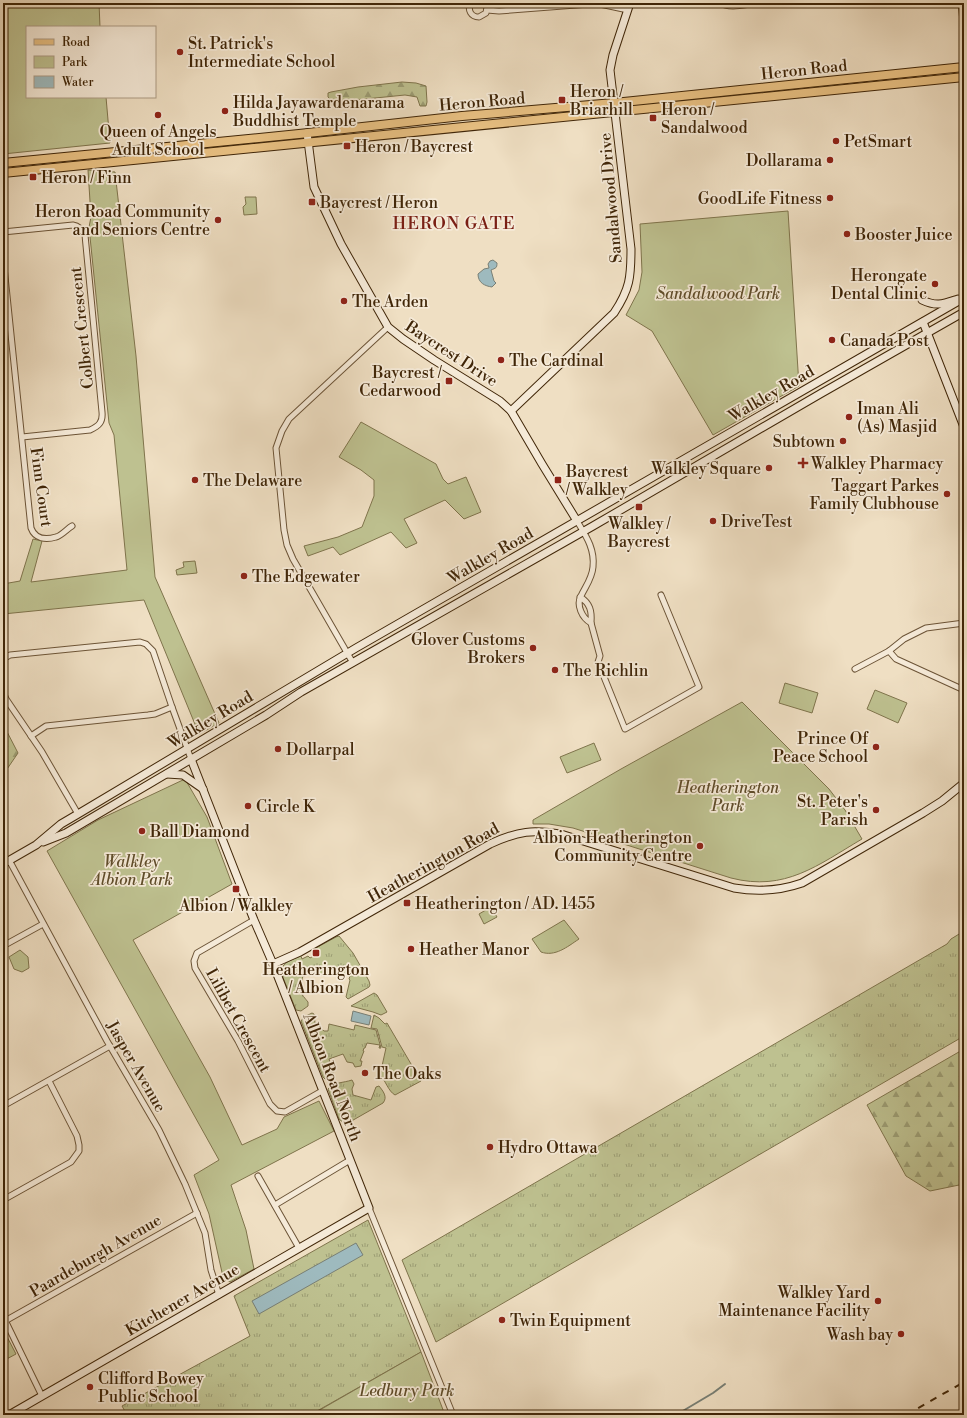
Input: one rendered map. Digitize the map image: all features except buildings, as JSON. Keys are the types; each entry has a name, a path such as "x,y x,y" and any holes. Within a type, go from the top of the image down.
{"main road":[{"name":"Heron Road","path":"3,163 964,67"},
{"name":"Heron Road","path":"3,173 964,77"},
{"path":"482,114 482,126"}],"street":[{"path":"471,3 469,9 474,16 482,17 487,10 486,3"},
{"path":"720,3 734,6 757,3"},
{"path":"961,3 964,30"},
{"path":"487,10 499,11 589,4 629,6"},
{"name":"Sandalwood Drive","path":"511,411 614,313 623,299 628,286 630,249 616,112 610,70 613,55 629,6"},
{"name":"Baycrest Drive","path":"307,133 314,187 338,238 388,327 440,364 500,401 511,411 577,521"},
{"name":"Colbert Crescent","path":"3,232 73,225 82,230 84,235 103,419 101,423 90,430 22,437"},
{"name":"Finn Court","path":"3,257 32,532 35,536 42,539 57,537 72,526"},
{"path":"922,300 932,304 939,304 964,298"},
{"name":"Walkley Road","path":"36,845 61,824 348,653 964,298"},
{"name":"Walkley Road","path":"6,862 36,845 66,833 266,715 301,692 584,532 964,312"},
{"path":"923,322 964,427"},
{"path":"354,663 293,559 287,545 284,530 276,448 282,431 289,419 388,327"},
{"path":"577,521 593,552 593,568 589,582 580,597 579,604 585,620 591,623"},
{"path":"580,597 587,601 590,607 591,623 600,656 598,662 625,729 699,687 661,595"},
{"path":"855,668 889,651 904,639 926,628 964,623"},
{"name":"Albion Road North","path":"3,659 10,655 140,642 146,644 153,650 187,750 322,1091 453,1415"},
{"path":"889,651 896,660 964,690"},
{"path":"3,692 6,699 42,752 78,814"},
{"path":"31,736 46,726 155,714 172,707"},
{"path":"167,774 183,775 203,789"},
{"name":"Heatherington Road","path":"273,964 307,948 490,844 512,835 538,831 564,835 734,888 756,891 787,888 802,883 923,814 964,783"},
{"name":"Jasper Avenue","path":"6,862 43,924 110,1046 159,1130 186,1184 205,1233 211,1270 219,1295"},
{"name":"Lilibet Crescent","path":"254,920 196,953 194,961 195,968 238,1041 270,1104 277,1111 285,1112 322,1091"},
{"path":"3,946 43,924"},
{"path":"3,1106 110,1046"},
{"path":"3,1200 71,1162 79,1151 80,1145 77,1136 49,1081"},
{"path":"275,1205 350,1160"},
{"path":"258,1176 299,1248"},
{"name":"Kitchener Avenue","path":"9,1415 369,1208"},
{"name":"Paardeburgh Avenue","path":"4,1318 197,1213"},
{"path":"4,1318 42,1396"}],"green space":[{"path":"3,3 99,3 100,26 26,26 26,98 106,98 110,143 3,154"},
{"path":"402,82 416,83 426,86 426,106 420,106 417,97 405,95 335,102 328,97 328,93 331,92"},
{"path":"88,170 115,172 136,356 155,577 219,723 199,734 144,600 3,614 3,584 20,581 33,539 42,541 31,582 127,570 114,435 109,423 89,227 91,217"},
{"path":"245,197 256,197 257,214 244,215 243,207 246,204"},
{"name":"Sandalwood Park","path":"788,211 799,386 713,435 652,331 626,315 639,290 642,272 640,224"},
{"path":"361,422 436,464 443,479 448,484 466,477 481,512 464,519 445,500 404,519 417,543 406,548 391,532 340,555 333,547 308,556 304,546 338,537 362,527 374,496 374,480 361,470 339,457"},
{"path":"195,561 197,573 177,575 176,570 184,567 183,562"},
{"path":"785,683 818,693 812,713 779,703"},
{"path":"875,690 907,703 898,723 867,709"},
{"name":"Heatherington Park","path":"742,702 829,789 845,810 862,839 831,858 800,874 785,879 750,881 731,878 573,828 549,824 533,824 533,820"},
{"path":"3,724 18,753 3,775"},
{"path":"594,743 601,760 567,773 560,757"},
{"name":"Walkley Albion Park","path":"185,779 207,817 232,884 133,940 210,1077 242,1145 277,1129 284,1117 319,1101 334,1131 231,1185 246,1230 254,1269 230,1282 223,1277 209,1214 194,1175 219,1160 47,851 98,820"},
{"path":"491,907 497,917 484,924 479,914"},
{"path":"564,920 579,939 556,952 541,952 532,939"},
{"path":"964,931 964,1036 436,1342 402,1260 947,944 951,939"},
{"path":"339,936 353,953 369,981 369,987 348,999 346,997 350,976 332,972 324,976 307,971 305,976 303,976 300,990 308,1002 308,1006 301,1011 296,1010 282,975 282,968 287,962 301,956 302,959 308,956 310,958 317,954 314,949"},
{"path":"20,950 28,957 29,968 22,972 14,969 9,957"},
{"path":"374,993 377,995 387,1012 381,1015 351,1006"},
{"path":"312,1013 314,1014 315,1023 324,1031 328,1031 329,1024 354,1030 355,1025 376,1030 381,1048 379,1048 380,1045 367,1043 360,1061 362,1061 361,1066 355,1067 353,1063 347,1062 343,1054 329,1059 333,1073 330,1078 325,1079 301,1021 304,1017"},
{"path":"374,1015 385,1024 387,1023 421,1081 395,1095 380,1075 386,1048 382,1047 377,1029 371,1028"},
{"path":"964,1049 964,1184 930,1191 906,1176 867,1105"},
{"path":"352,1080 354,1084 352,1089 353,1095 371,1100 376,1087 379,1086 385,1099 383,1103 348,1123 344,1123 339,1119 328,1089 336,1084"},
{"path":"368,1220 421,1352 310,1415 127,1415 122,1406 250,1336 234,1296"},
{"path":"3,1329 16,1354 3,1361"},
{"name":"Ledbury Park","path":"421,1352 445,1415 311,1415"}],"water":[{"path":"493,260 497,263 497,265 496,268 491,270 496,283 492,287 482,284 479,280 478,274 484,269 489,268 488,264"},
{"path":"353,1011 371,1016 369,1025 351,1021"},
{"path":"356,1243 363,1255 259,1314 252,1301"}],"waterway":[{"path":"676,1415 725,1384"}],"railway":[{"path":"906,1415 964,1382"}],"place":[{"name":"St. Patrick's Intermediate School","path":"180,52"},
{"name":"Heron / Briarhill","path":"562,100"},
{"name":"Hilda Jayawardenarama Buddhist Temple","path":"225,111"},
{"name":"Queen of Angels Adult School","path":"158,115"},
{"name":"Heron / Sandalwood","path":"653,118"},
{"name":"PetSmart","path":"836,141"},
{"name":"Heron / Baycrest","path":"347,146"},
{"name":"Dollarama","path":"830,160"},
{"name":"Heron / Finn","path":"33,177"},
{"name":"GoodLife Fitness","path":"830,198"},
{"name":"Baycrest / Heron","path":"312,202"},
{"name":"Heron Road Community and Seniors Centre","path":"218,220"},
{"name":"Booster Juice","path":"847,234"},
{"name":"Herongate Dental Clinic","path":"935,284"},
{"name":"The Arden","path":"344,301"},
{"name":"Canada Post","path":"832,340"},
{"name":"The Cardinal","path":"501,360"},
{"name":"Baycrest / Cedarwood","path":"449,381"},
{"name":"Iman Ali (As) Masjid","path":"849,417"},
{"name":"Subtown","path":"843,441"},
{"name":"Walkley Pharmacy","path":"803,463"},
{"name":"Walkley Square","path":"769,468"},
{"name":"The Delaware","path":"195,480"},
{"name":"Baycrest / Walkley","path":"558,480"},
{"name":"Taggart Parkes Family Clubhouse","path":"947,494"},
{"name":"Walkley / Baycrest","path":"639,507"},
{"name":"DriveTest","path":"713,521"},
{"name":"The Edgewater","path":"244,576"},
{"name":"Glover Customs Brokers","path":"533,648"},
{"name":"The Richlin","path":"555,670"},
{"name":"Prince Of Peace School","path":"876,747"},
{"name":"Dollarpal","path":"278,749"},
{"name":"Circle K","path":"248,806"},
{"name":"St. Peter's Parish","path":"876,810"},
{"name":"Ball Diamond","path":"142,831"},
{"name":"Albion Heatherington Community Centre","path":"700,846"},
{"name":"Albion / Walkley","path":"236,889"},
{"name":"Heatherington / AD. 1455","path":"407,903"},
{"name":"Heather Manor","path":"411,949"},
{"name":"Heatherington / Albion","path":"316,953"},
{"name":"The Oaks","path":"365,1073"},
{"name":"Hydro Ottawa","path":"490,1147"},
{"name":"Walkley Yard Maintenance Facility","path":"878,1301"},
{"name":"Twin Equipment","path":"502,1320"},
{"name":"Wash bay","path":"901,1334"},
{"name":"Clifford Bowey Public School","path":"90,1387"}],"district":[{"name":"HERON GATE","path":"454,223"}]}
